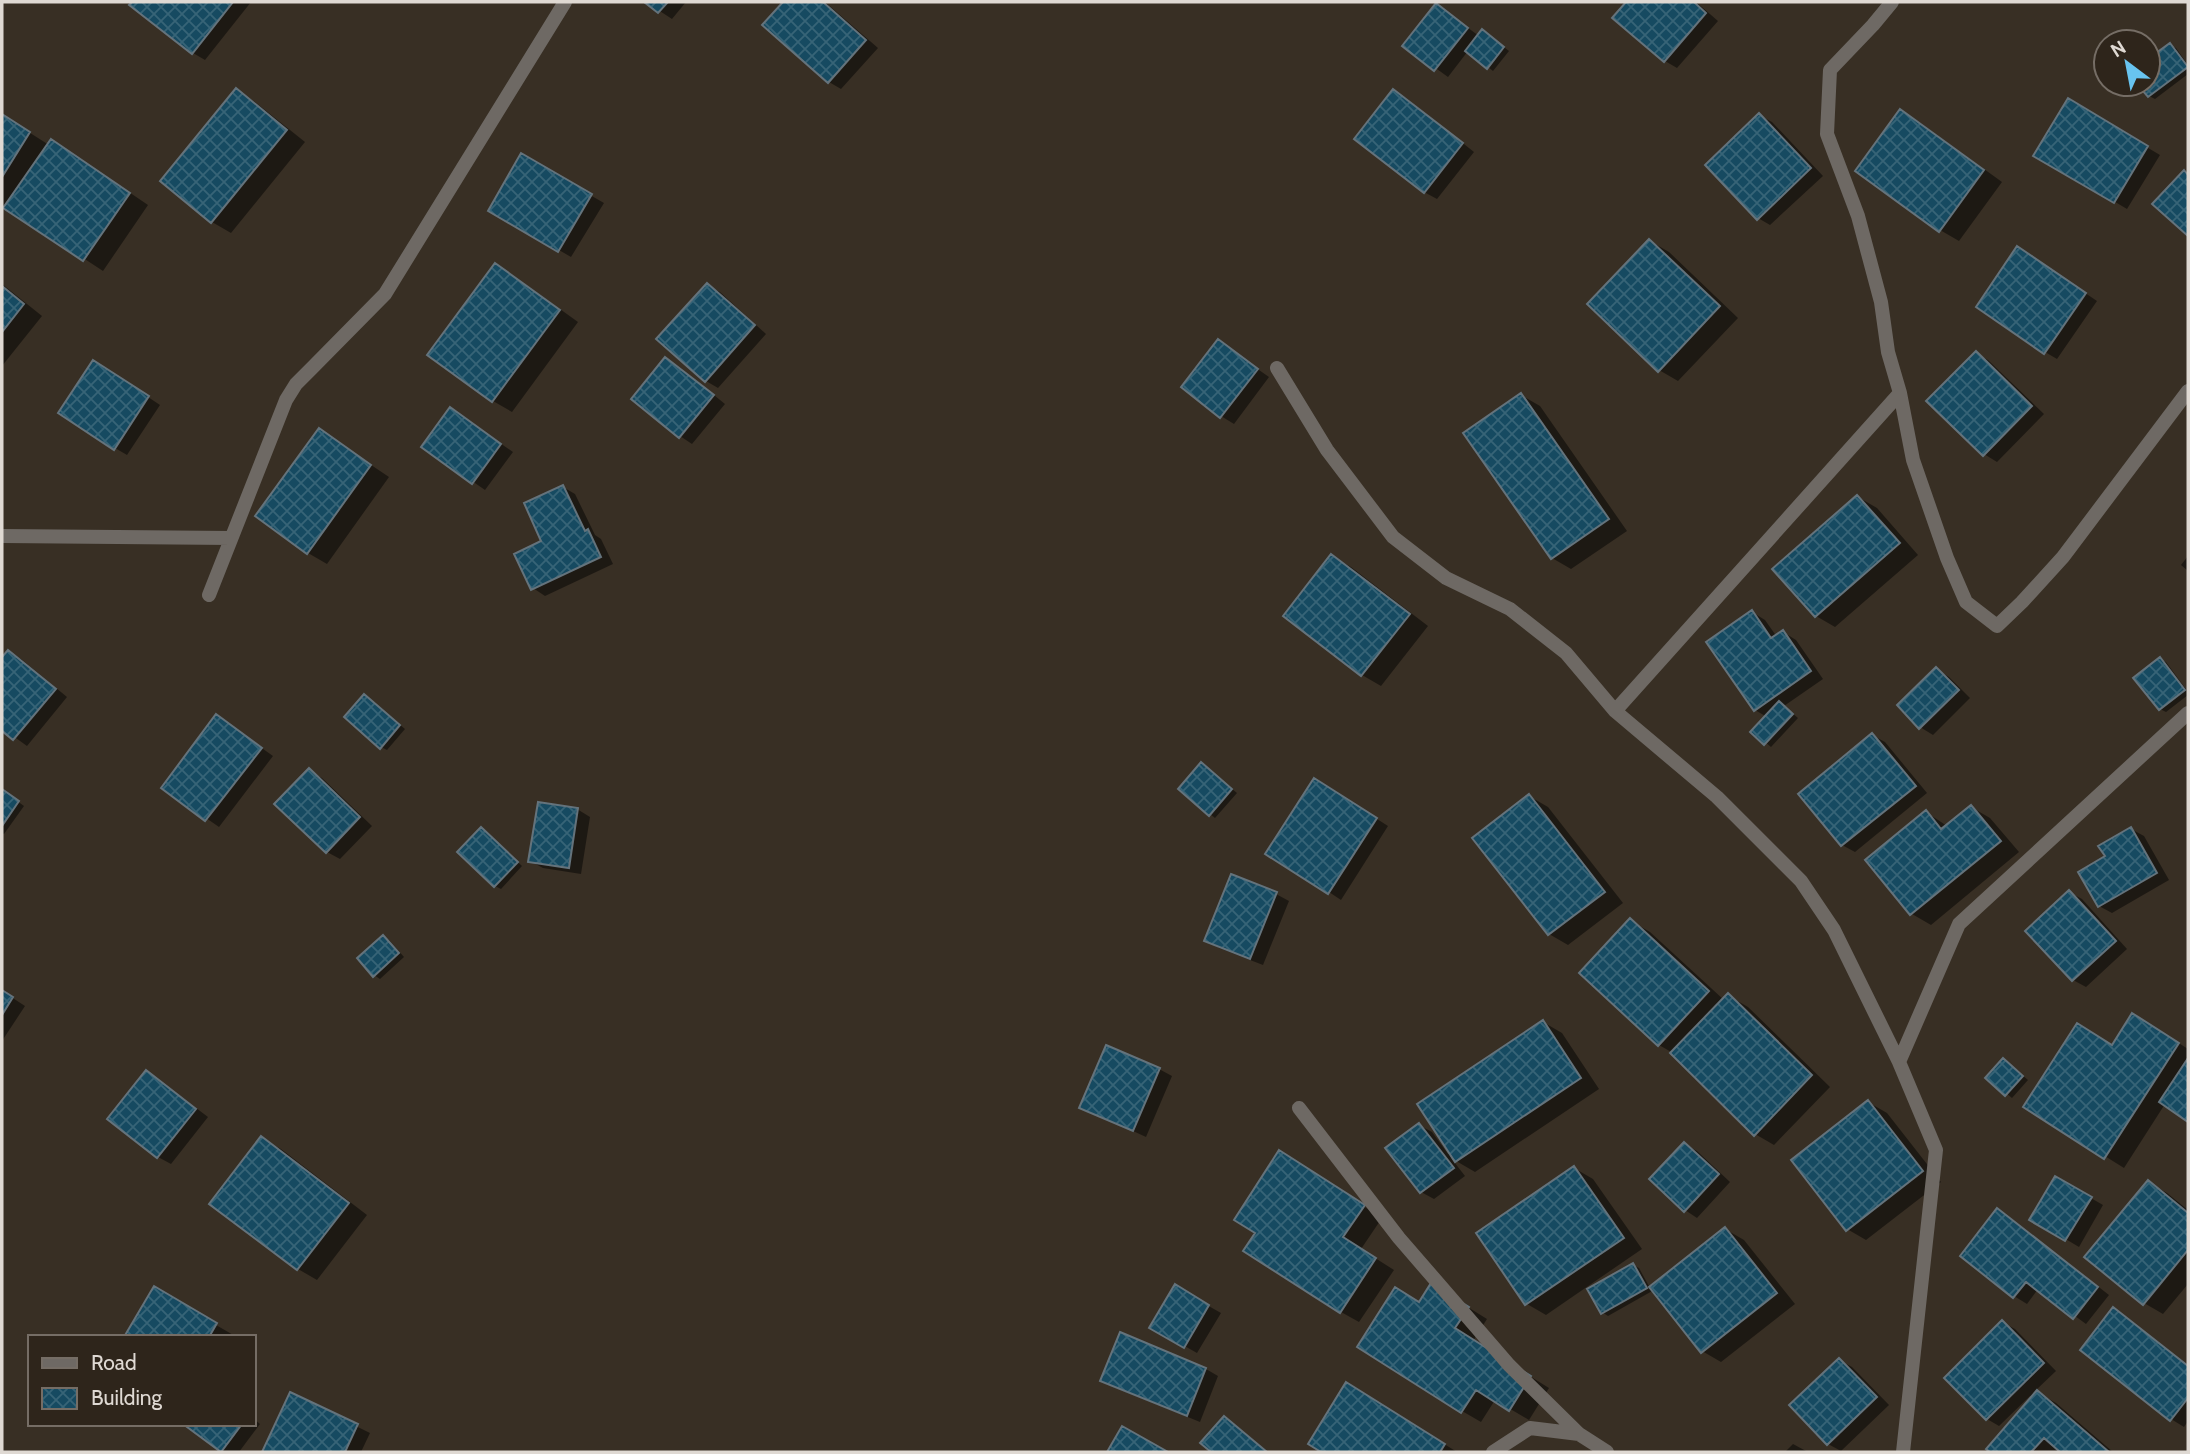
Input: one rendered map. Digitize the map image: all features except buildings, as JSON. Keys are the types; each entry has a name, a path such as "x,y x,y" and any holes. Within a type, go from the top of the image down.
{"street":[{"path":"209,595 286,400 296,384 385,294 565,2"},
{"path":"1892,2 1830,70 1827,134 1858,216 1881,302 1888,352 1900,393 1913,460 1947,558 1966,602 1997,626 2063,557 2188,391"},
{"path":"1277,368 1327,450 1393,537 1446,578 1510,609 1566,653 1615,710 1717,797 1801,881 1834,930 1899,1062 1936,1150 1903,1452"},
{"path":"1615,710 1900,393"},
{"path":"2,536 231,538"},
{"path":"1899,1062 1959,924 2188,713"},
{"path":"1299,1108 1390,1227 1509,1365 1579,1434 1607,1452"},
{"path":"1493,1452 1530,1427 1579,1434"}]}
